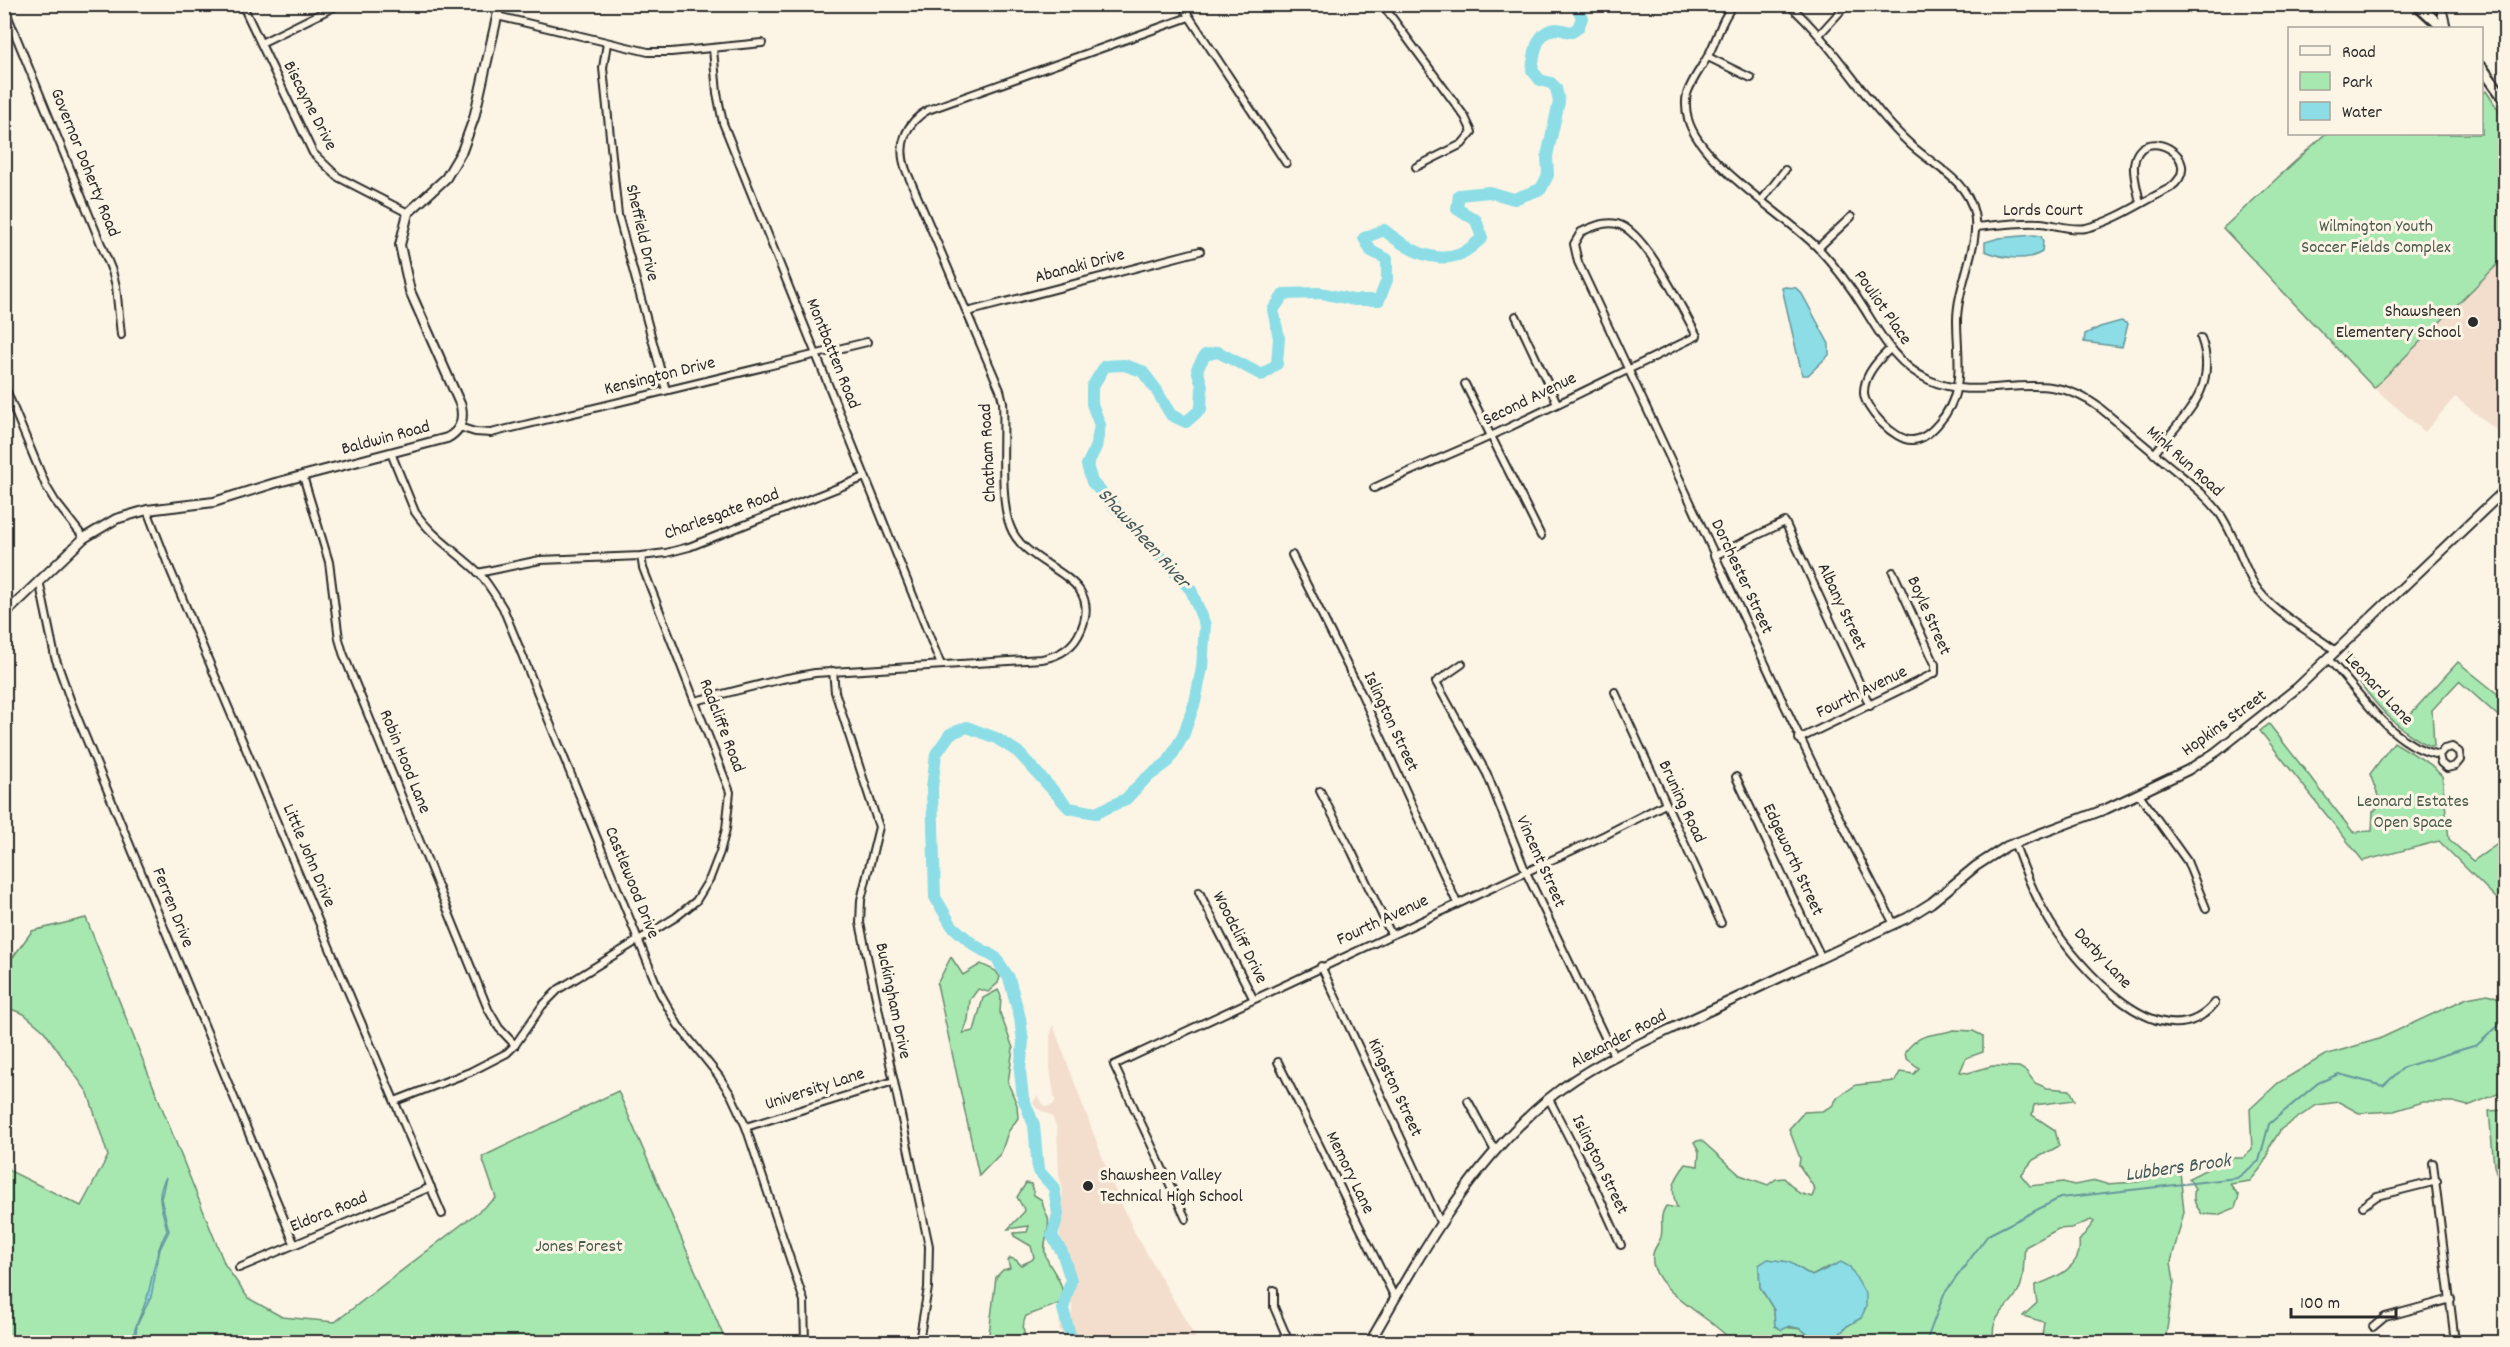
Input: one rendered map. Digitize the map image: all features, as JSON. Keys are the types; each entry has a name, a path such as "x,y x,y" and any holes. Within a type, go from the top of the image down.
{"main road":[{"path":"2418,5 2444,27"},
{"path":"2483,71 2505,101"}],"street":[{"name":"Biscayne Drive","path":"242,4 307,143 320,162 338,177 408,213"},
{"path":"261,43 340,4"},
{"path":"459,427 462,416 458,398 416,305 402,263 400,240 408,213 446,178 462,151 474,118 500,4"},
{"path":"1181,4 1286,163"},
{"path":"1382,4 1465,117 1472,132 1462,144 1416,167"},
{"name":"Pouliot Place","path":"1734,4 1725,17 1708,57 1687,97 1689,123 1705,148 1818,248 1855,295 1889,350 1923,377 1937,383 1958,387"},
{"path":"1788,4 1820,35 1897,131 1961,186 1971,203 1976,226 1958,306 1958,387 1949,410 1929,433 1915,440 1900,438 1873,413 1864,394 1865,384 1889,350"},
{"path":"1820,35 1849,4 1861,4"},
{"path":"2440,4 2445,27"},
{"name":"Governor Doherty Road","path":"4,7 112,271 116,286 121,335"},
{"path":"497,16 648,52 713,49 762,43"},
{"name":"Chatham Road","path":"695,701 782,678 833,671 1051,658 1074,643 1084,618 1083,600 1076,584 1062,572 1030,554 1011,530 1006,506 1003,402 994,374 904,163 903,140 910,125 921,114 935,107 1189,17"},
{"name":"Sheffield Drive","path":"607,44 603,68 618,215 666,390"},
{"name":"Montbatten Road","path":"713,49 717,93 723,123 941,665"},
{"path":"1708,57 1750,78"},
{"name":"Lords Court","path":"1976,226 2031,223 2086,227 2140,203 2170,188 2179,177 2181,167 2179,157 2168,147 2159,144 2149,146 2135,159 2134,168 2140,203"},
{"path":"1762,200 1785,170"},
{"path":"1818,248 1851,217"},
{"name":"Dorchester Street","path":"1697,336 1653,258 1634,234 1620,224 1610,223 1581,232 1574,248 1578,262 1799,740 1894,924"},
{"name":"Abanaki Drive","path":"967,312 1200,251"},
{"path":"1516,316 1557,403"},
{"name":"Second Avenue","path":"1374,488 1491,436 1697,336"},
{"path":"2154,453 2204,387 2207,357 2201,338"},
{"name":"Kensington Drive","path":"459,427 475,432 491,433 867,342"},
{"path":"1466,384 1541,536"},
{"path":"4,385 46,486 84,538"},
{"name":"Mink Run Road","path":"1958,387 2041,386 2070,390 2100,408 2195,487 2218,512 2253,582 2268,602 2336,651"},
{"name":"Baldwin Road","path":"4,615 84,538 116,519 147,510 214,502 447,438 459,427"},
{"name":"Castlewood Drive","path":"391,453 415,513 438,539 478,573 506,614 638,941 669,1011 718,1075 731,1095 746,1127 804,1301 807,1324 805,1342"},
{"name":"Robin Hood Lane","path":"303,476 329,562 343,654 488,1009 499,1028 515,1045"},
{"name":"Charlesgate Road","path":"478,573 540,560 577,556 641,556 666,553 689,547 865,477"},
{"name":"Hopkins Street","path":"1915,913 1984,861 2014,842 2082,820 2201,763 2273,709 2505,489"},
{"name":"Little John Drive","path":"147,510 171,573 442,1214"},
{"name":"Albany Street","path":"1714,556 1785,522 1870,706"},
{"name":"Islington Street","path":"1292,555 1361,693 1457,903"},
{"name":"Radcliffe Road","path":"395,1101 494,1061 515,1045 542,1006 559,989 676,917 696,901 710,878 726,830 730,792 643,568 641,556"},
{"name":"Boyle Street","path":"1893,573 1935,664 1935,671"},
{"name":"Ferren Drive","path":"39,580 55,657 71,702 294,1243"},
{"name":"Leonard Lane","path":"2328,659 2364,701 2402,738 2419,749 2439,755"},
{"name":"Vincent Street","path":"1461,664 1436,681 1487,774 1525,870 1614,1056"},
{"name":"Buckingham Drive","path":"833,671 844,720 878,819 879,833 862,892 860,923 929,1245 928,1288 919,1342"},
{"name":"Fourth Avenue","path":"1799,740 1931,676 1935,671"},
{"name":"Bruning Road","path":"1615,692 1721,923"},
{"name":"Edgeworth Street","path":"1736,777 1821,957"},
{"path":"1320,791 1391,934"},
{"path":"2139,794 2187,861 2206,908"},
{"name":"Fourth Avenue","path":"1186,1219 1114,1065 1525,870 1605,835 1665,804"},
{"name":"Darby Lane","path":"2014,842 2036,898 2052,925 2081,961 2121,1002 2137,1013 2169,1023 2198,1018 2207,1013 2215,1003"},
{"name":"Woodcliff Drive","path":"1199,892 1253,998"},
{"name":"Alexander Road","path":"1370,1342 1440,1222 1495,1150 1549,1099 1614,1056 1915,913"},
{"name":"Kingston Street","path":"1321,966 1440,1222"},
{"name":"Memory Lane","path":"1278,1062 1395,1298"},
{"name":"University Lane","path":"746,1127 894,1081"},
{"name":"Islington Street","path":"1549,1099 1621,1245"},
{"path":"1468,1101 1495,1150"},
{"path":"2433,1163 2456,1342"},
{"path":"2362,1206 2377,1196 2437,1181"},
{"name":"Eldora Road","path":"239,1268 431,1187"},
{"path":"1274,1290 1274,1307 1289,1342"},
{"path":"2373,1327 2385,1317 2451,1299"}],"shaded area":[{"name":"Shawsheen Elementery School","path":"2505,257 2505,437 2455,397 2425,432 2374,388"},
{"name":"Shawsheen Valley Technical High School","path":"1053,1025 1112,1183 1134,1231 1198,1342 1069,1342 1059,1329 1060,1319 1071,1321 1072,1309 1060,1236 1059,1216 1063,1190 1059,1175 1057,1129 1052,1116 1036,1108 1033,1103 1037,1096 1045,1107 1053,1105 1055,1101 1050,1070 1050,1036"}],"green space":[{"name":"Wilmington Youth Soccer Fields Complex","path":"2486,91 2505,120 2505,257 2374,388 2223,228 2324,135 2483,135 2483,94"},
{"name":"Leonard Estates Open Space","path":"2348,653 2380,697 2406,719 2458,662 2505,700 2505,722 2459,681 2432,710 2434,746 2430,746 2405,731 2383,712 2348,665 2346,659"},
{"name":"Leonard Estates Open Space","path":"2269,724 2353,832 2372,831 2373,812 2381,804 2370,774 2394,742 2430,764 2442,776 2449,839 2473,861 2505,839 2505,907 2439,841 2363,861 2260,731"},
{"name":"Jones Forest","path":"86,918 225,1265 248,1298 282,1317 335,1322 496,1198 482,1157 618,1091 726,1342 5,1342 4,1163 10,1171 81,1206 108,1156 88,1093 44,1031 24,1014 5,1007 5,968 32,931"},
{"path":"951,957 963,975 981,964 996,971 1000,977 998,983 988,992 978,989 970,1000 968,1020 963,1033 974,1031 983,998 998,990 1001,996 1000,1013 1013,1048 1008,1083 1017,1105 1018,1118 1008,1132 1001,1153 979,1176 937,984"},
{"path":"2488,994 2505,1000 2505,1091 2468,1106 2453,1102 2423,1102 2394,1111 2359,1113 2339,1102 2317,1105 2281,1129 2260,1169 2250,1181 2230,1184 2239,1196 2235,1208 2218,1215 2202,1214 2195,1202 2195,1189 2189,1178 2229,1158 2243,1158 2252,1150 2250,1109 2278,1083 2325,1055 2379,1039 2467,998"},
{"path":"1954,1030 1973,1031 1983,1036 1983,1052 1966,1058 1960,1072 1968,1073 1992,1066 2019,1067 2026,1071 2035,1083 2047,1088 2070,1090 2075,1100 2034,1105 2032,1115 2055,1130 2059,1146 2033,1160 2021,1175 2030,1186 2063,1182 2074,1185 2096,1181 2106,1184 2137,1182 2180,1172 2184,1212 2171,1262 2174,1282 2165,1342 2058,1342 2042,1336 2044,1322 2023,1316 2037,1303 2036,1285 2059,1275 2077,1258 2079,1241 2094,1222 2091,1220 2071,1228 2058,1229 2025,1247 2021,1286 2015,1297 2000,1313 1994,1325 1994,1342 1832,1342 1847,1326 1861,1318 1828,1267 1812,1276 1793,1264 1775,1261 1759,1265 1760,1287 1774,1310 1775,1326 1801,1329 1817,1342 1732,1342 1660,1280 1654,1267 1653,1254 1661,1237 1662,1214 1666,1206 1677,1208 1674,1185 1686,1164 1698,1166 1699,1152 1694,1142 1701,1140 1740,1175 1768,1185 1776,1179 1784,1178 1799,1193 1812,1197 1815,1189 1799,1165 1800,1158 1789,1129 1804,1112 1822,1111 1832,1106 1838,1097 1856,1085 1895,1081 1900,1072 1914,1074 1919,1068 1906,1058 1905,1052 1911,1045 1927,1036"},
{"path":"2506,1110 2505,1197 2494,1166 2489,1111"},
{"path":"1026,1183 1031,1184 1034,1195 1042,1200 1048,1218 1045,1252 1060,1282 1063,1300 1026,1316 1023,1326 1025,1336 1029,1341 1036,1339 1038,1342 988,1342 996,1277 1003,1270 1010,1268 1008,1261 1010,1258 1021,1265 1034,1257 1031,1246 1014,1236 1014,1233 1027,1232 1029,1226 1008,1229 1025,1211 1017,1197"}],"water":[{"path":"2041,236 2043,241 2042,252 2036,255 2014,258 1985,251 1985,242 1999,238"},
{"path":"1782,288 1796,288 1802,294 1829,344 1829,355 1808,375 1802,375"},
{"path":"2121,321 2128,324 2122,347 2084,342 2085,334"},
{"path":"166,1177 161,1199 169,1231 160,1249 151,1297 137,1325 135,1342 132,1342 135,1329 146,1300 157,1254 167,1231 160,1204 162,1185"},
{"path":"1768,1259 1789,1262 1812,1276 1841,1262 1850,1267 1866,1295 1866,1307 1861,1318 1847,1326 1832,1342 1817,1342 1801,1329 1789,1326 1782,1330 1775,1326 1774,1310 1760,1287 1759,1265"}],"waterway":[{"name":"Shawsheen River","path":"1072,1342 1063,1309 1071,1280 1062,1252 1052,1236 1058,1214 1054,1188 1038,1170 1034,1125 1023,1098 1020,1071 1023,1042 1020,1018 1009,978 996,958 974,945 952,926 935,897 932,788 936,754 950,734 967,727 996,738 1018,752 1069,808 1096,813 1126,799 1145,779 1168,762 1183,736 1195,702 1202,668 1205,625 1191,590 1092,482 1087,465 1096,447 1100,425 1092,404 1092,387 1105,366 1124,365 1142,371 1171,415 1186,422 1201,409 1202,386 1197,369 1205,355 1218,352 1262,375 1277,364 1279,338 1273,310 1284,294 1321,293 1354,300 1379,300 1387,280 1387,259 1371,251 1364,238 1384,230 1409,248 1428,256 1438,257 1458,255 1471,248 1482,238 1476,220 1457,209 1459,195 1489,192 1514,199 1541,189 1548,175 1547,156 1559,102 1556,88 1551,83 1540,80 1532,70 1534,57 1540,38 1550,30 1572,32 1578,28 1582,18 1576,4"},
{"name":"Lubbers Brook","path":"1926,1342 1944,1294 1988,1235 2060,1198 2237,1178 2259,1161 2269,1124 2318,1083 2339,1074 2383,1086 2404,1067 2477,1045 2506,1019"}],"place":[{"name":"Shawsheen Elementery School","path":"2473,322"},
{"name":"Shawsheen Valley Technical High School","path":"1088,1186"}]}
